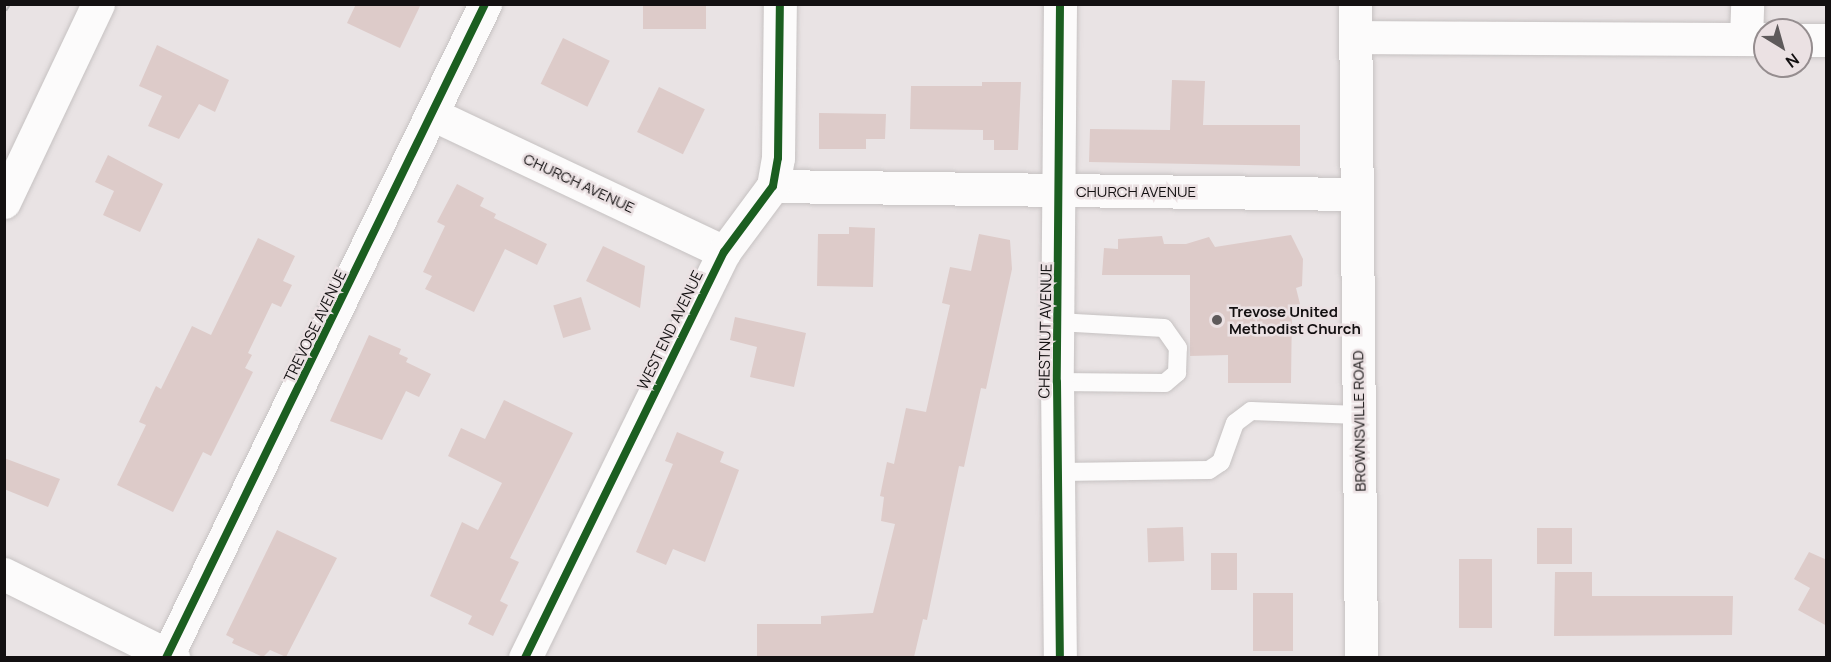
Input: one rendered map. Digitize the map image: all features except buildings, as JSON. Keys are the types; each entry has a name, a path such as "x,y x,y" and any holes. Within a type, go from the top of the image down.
{"street":[{"path":"4,202 98,4"},
{"name":"TREVOSE AVENUE","path":"169,657 434,115 485,4"},
{"name":"WEST END AVENUE","path":"525,657 724,252 773,186 778,158 780,4"},
{"name":"CHESTNUT AVENUE","path":"1060,4 1061,191 1057,322 1060,657"},
{"name":"BROWNSVILLE ROAD","path":"1355,4 1354,194 1361,657"},
{"path":"1747,4 1753,27"},
{"path":"1356,37 1753,39"},
{"name":"CHURCH AVENUE","path":"434,115 724,252"},
{"name":"CHURCH AVENUE","path":"773,186 1354,194"},
{"path":"4,574 169,657"}],"lane":[{"path":"1057,322 1164,328 1178,348 1177,373 1165,383 1057,382"},
{"path":"1059,472 1209,470 1221,462 1235,423 1251,411 1359,415"}],"railway":[{"path":"4,9 7,4"}],"cycle path":[{"path":"166,658 485,4"},
{"path":"525,658 724,252 773,186 778,158 780,4"},
{"path":"1060,4 1057,382 1060,658"}],"place":[{"name":"Trevose United Methodist Church","path":"1217,320"}]}
